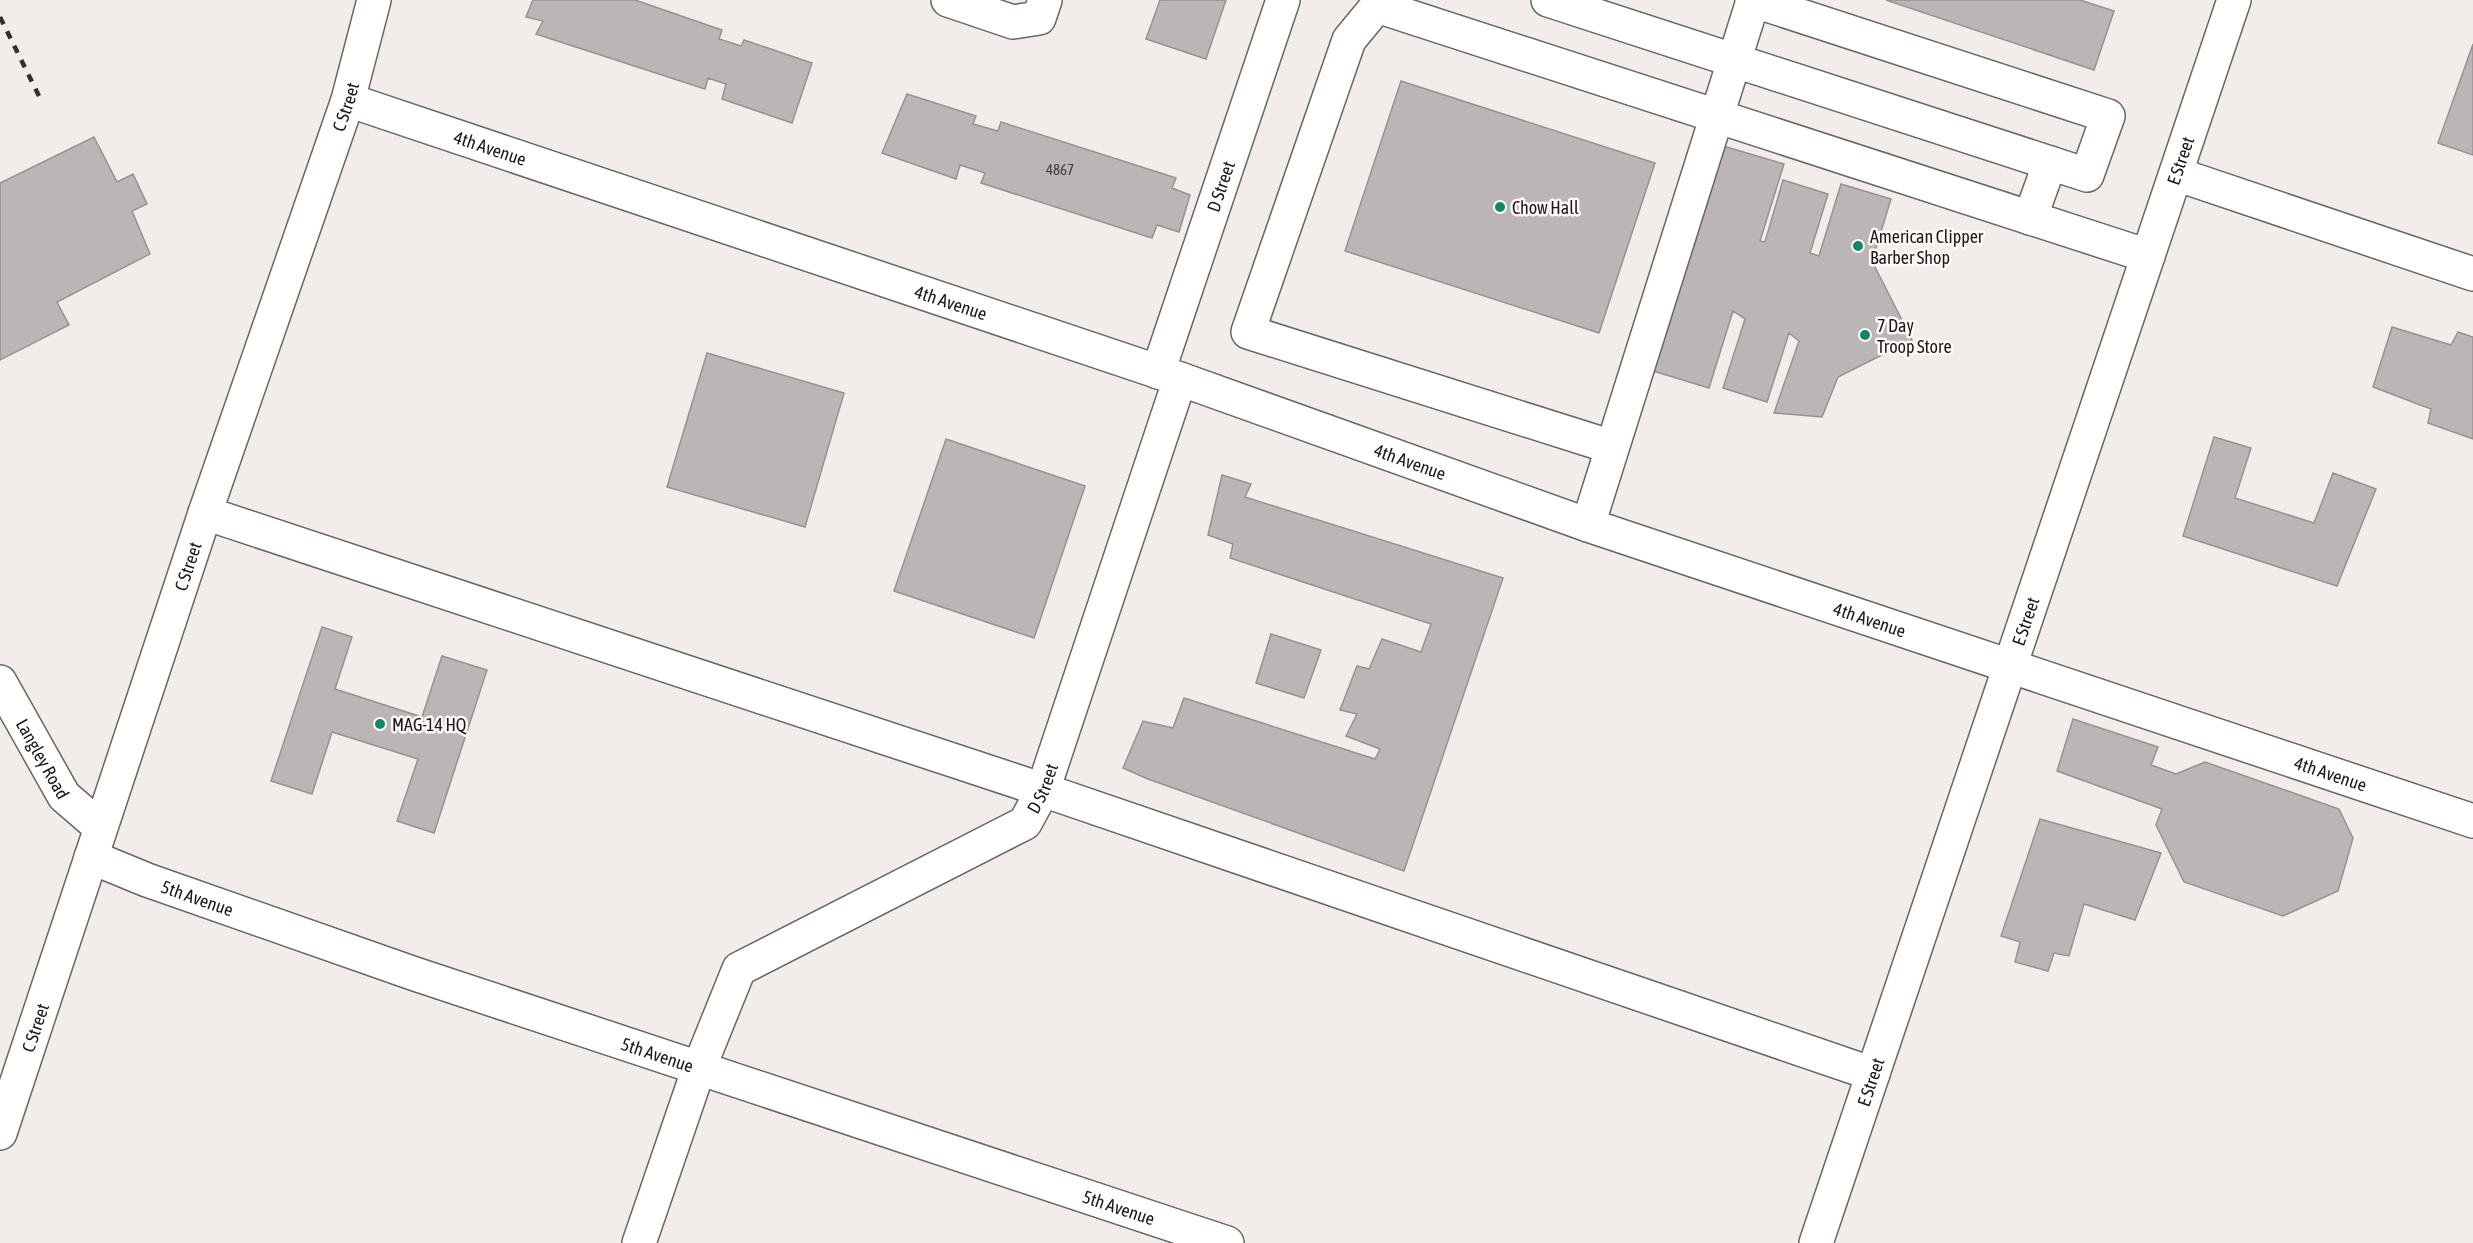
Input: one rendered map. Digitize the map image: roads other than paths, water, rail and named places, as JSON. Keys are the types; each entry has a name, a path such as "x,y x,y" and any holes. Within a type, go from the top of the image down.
{"street":[{"name":"C Street","path":"0,1133 205,513 348,100 374,0"},
{"path":"948,0 1012,22 1039,18 1045,0"},
{"name":"D Street","path":"639,1243 699,1068 739,969 1025,823 1043,790 1283,0"},
{"path":"1548,0 1735,61 2087,175 2108,116 1753,0 1735,61 1588,525"},
{"name":"E Street","path":"1816,1243 2234,0"},
{"path":"1612,447 1248,332 1349,40 1378,3 2148,256"},
{"name":"4th Avenue","path":"348,100 1169,375 1588,525 2473,821"},
{"path":"2030,218 2050,163"},
{"path":"2176,174 2473,274"},
{"path":"205,513 1043,790 1873,1074"},
{"name":"Langley Road","path":"0,682 64,796 96,842"},
{"name":"5th Avenue","path":"96,842 159,884 415,974 1227,1243"}],"railway":[{"path":"0,17 39,96"}],"place":[{"name":"Chow Hall","path":"1500,207"},
{"name":"American Clipper Barber Shop","path":"1858,246"},
{"name":"7 Day Troop Store","path":"1865,335"},
{"name":"MAG-14 HQ","path":"380,724"}]}
